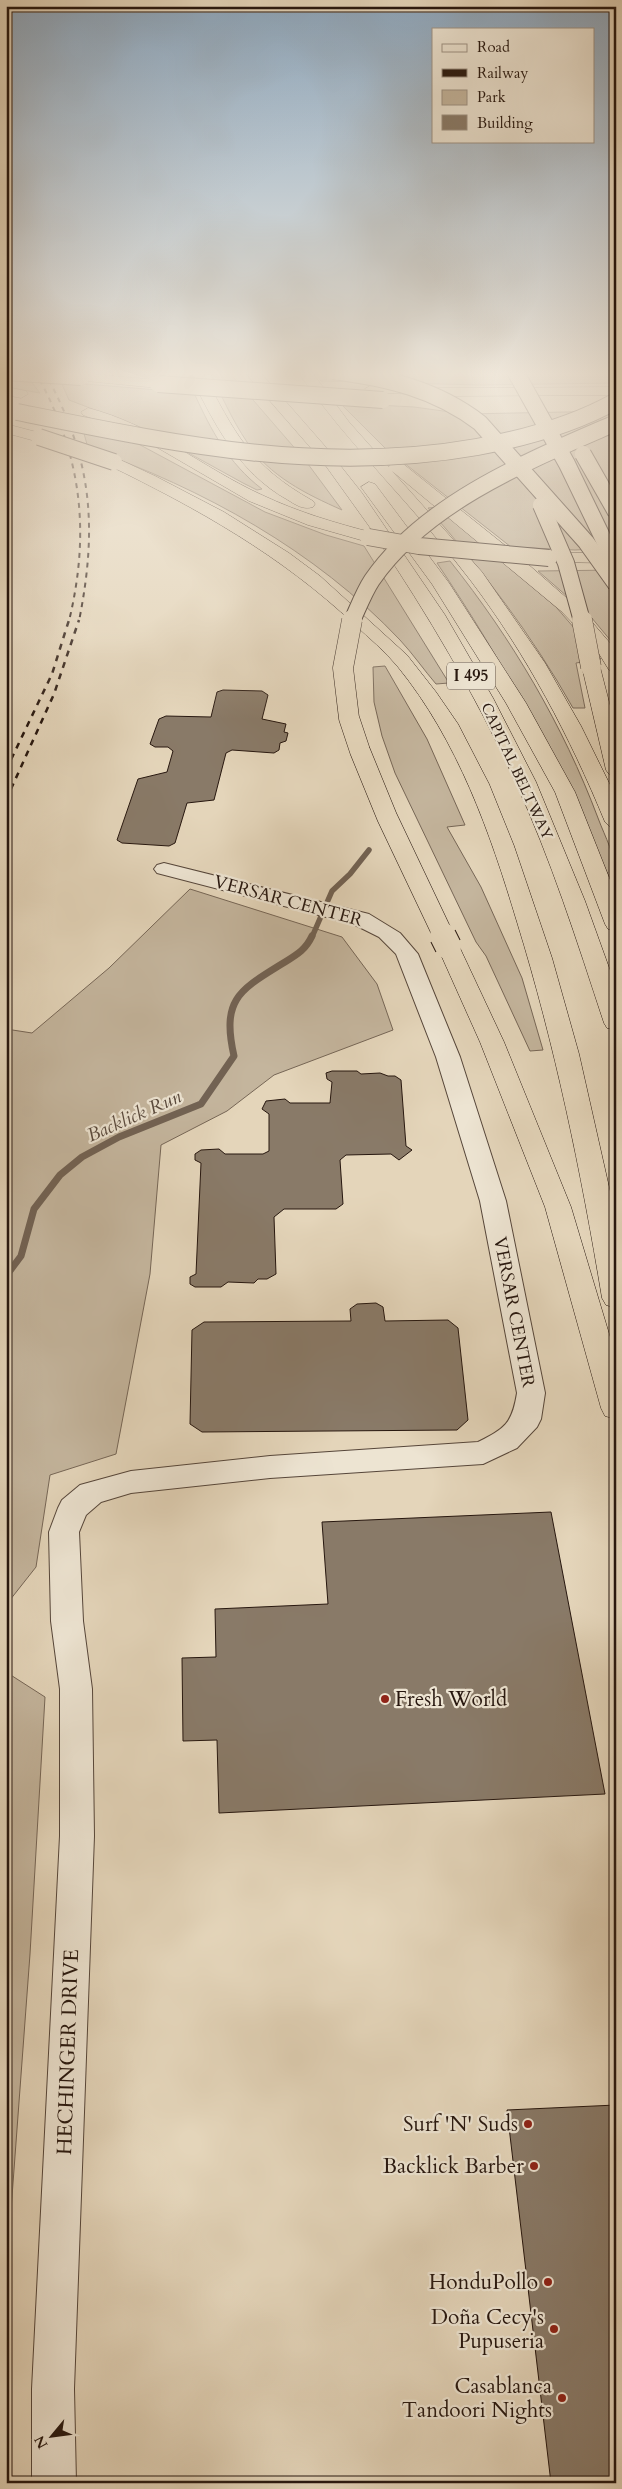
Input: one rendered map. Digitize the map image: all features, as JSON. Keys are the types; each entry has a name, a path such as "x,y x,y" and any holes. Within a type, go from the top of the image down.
{"highway":[{"path":"168,487 238,525 289,560 346,606 409,668 456,736 500,833 545,972 571,1071 598,1191 616,1298"},
{"path":"236,487 255,498 314,522 362,531 419,546 549,558 616,558"},
{"path":"277,487 300,501 362,531"},
{"name":"CAPITAL BELTWAY","path":"348,487 401,563 467,669 525,781 581,919 616,1023"},
{"path":"368,487 400,526 476,639 516,703 565,792 616,924"},
{"path":"396,487 475,576 497,606 561,706 599,780 616,822"},
{"path":"421,487 544,586 593,634 616,666"},
{"path":"481,487 422,526 385,564 363,596 348,630 343,668 349,714 363,761 396,840 492,1042 558,1207 616,1408"},
{"path":"530,487 546,514 561,548 582,620 591,667 616,770"},
{"path":"536,487 586,542 616,584"},
{"path":"581,487 616,565"},
{"path":"601,487 616,512"}],"street":[{"name":"VERSAR CENTER","path":"67,1621 64,1532 73,1508 91,1493 131,1482 270,1467 482,1453 507,1440 527,1419 531,1392 493,1201 448,1056 407,954 398,940 380,927 342,914 164,869"},
{"name":"HECHINGER DRIVE","path":"54,2483 53,2389 77,1836 76,1689 67,1621"}],"green space":[{"path":"182,487 219,487 265,512 326,535 364,546 449,683 436,684 400,640 332,578 255,526 215,503"},
{"path":"251,487 262,489 257,490"},
{"path":"297,487 325,487 342,510 315,497"},
{"path":"435,487 616,487 616,548 575,550 511,547"},
{"path":"438,507 556,607 601,659 576,663 585,708 573,708 541,655 506,604 428,508"},
{"path":"450,561 515,652 552,716 584,783 607,839 616,869 616,876 609,877 571,795 530,716 462,600 437,563"},
{"path":"616,570 616,647 591,617 538,571"},
{"path":"385,666 427,739 465,825 447,827 481,887 522,978 543,1050 530,1051 486,956 476,942 395,773 382,736 374,702 373,667"},
{"path":"190,889 342,937 377,984 393,1030 274,1075 227,1111 161,1145 150,1274 116,1454 50,1475 36,1567 6,1605 6,1029 32,1033 109,968"},
{"path":"6,1672 45,1697 30,1954 9,2237 6,2238"}],"building":[{"path":"223,690 262,691 268,695 262,719 286,724 284,732 288,733 286,741 280,743 279,750 274,753 232,750 226,753 214,800 187,803 175,843 169,846 122,843 117,840 138,779 167,772 173,751 168,747 155,747 150,744 159,719 166,716 211,717 217,692"},
{"path":"332,1071 357,1071 361,1074 380,1073 395,1076 401,1080 406,1146 412,1150 399,1160 391,1154 346,1155 340,1160 343,1204 336,1209 284,1209 274,1217 276,1274 267,1279 258,1279 254,1283 228,1282 221,1287 195,1287 190,1284 190,1277 196,1274 201,1163 195,1160 195,1154 201,1150 219,1149 225,1154 263,1154 269,1151 269,1114 262,1109 266,1101 285,1099 290,1103 330,1103 332,1082 327,1079 326,1073"},
{"path":"376,1303 383,1307 385,1321 448,1320 458,1328 468,1420 457,1430 202,1432 190,1424 192,1330 204,1322 351,1321 350,1309 357,1304"},
{"name":"Fresh World","path":"551,1512 605,1794 219,1813 217,1740 183,1741 182,1658 216,1657 215,1609 328,1604 322,1522"},
{"path":"616,2105 616,2483 551,2483 507,2110"}],"waterway":[{"name":"Backlick Run","path":"312,937 332,891 350,874 369,850"},
{"name":"Backlick Run","path":"6,1276 21,1256 34,1209 60,1175 82,1157 119,1137 201,1104 234,1056 230,1021 238,998 256,980 301,951 312,936"}],"railway":[{"path":"69,621 76,587 79,555 80,523 76,487"},
{"path":"79,621 88,554 89,522 86,487"},
{"path":"6,770 52,674 69,620"},
{"path":"6,800 54,694 79,620"}],"place":[{"name":"Fresh World","path":"385,1699"},
{"name":"Surf 'N' Suds","path":"528,2124"},
{"name":"Backlick Barber","path":"534,2166"},
{"name":"HonduPollo","path":"548,2282"},
{"name":"Doña Cecy's Pupuseria","path":"554,2329"},
{"name":"Casablanca Tandoori Nights","path":"562,2398"}]}
